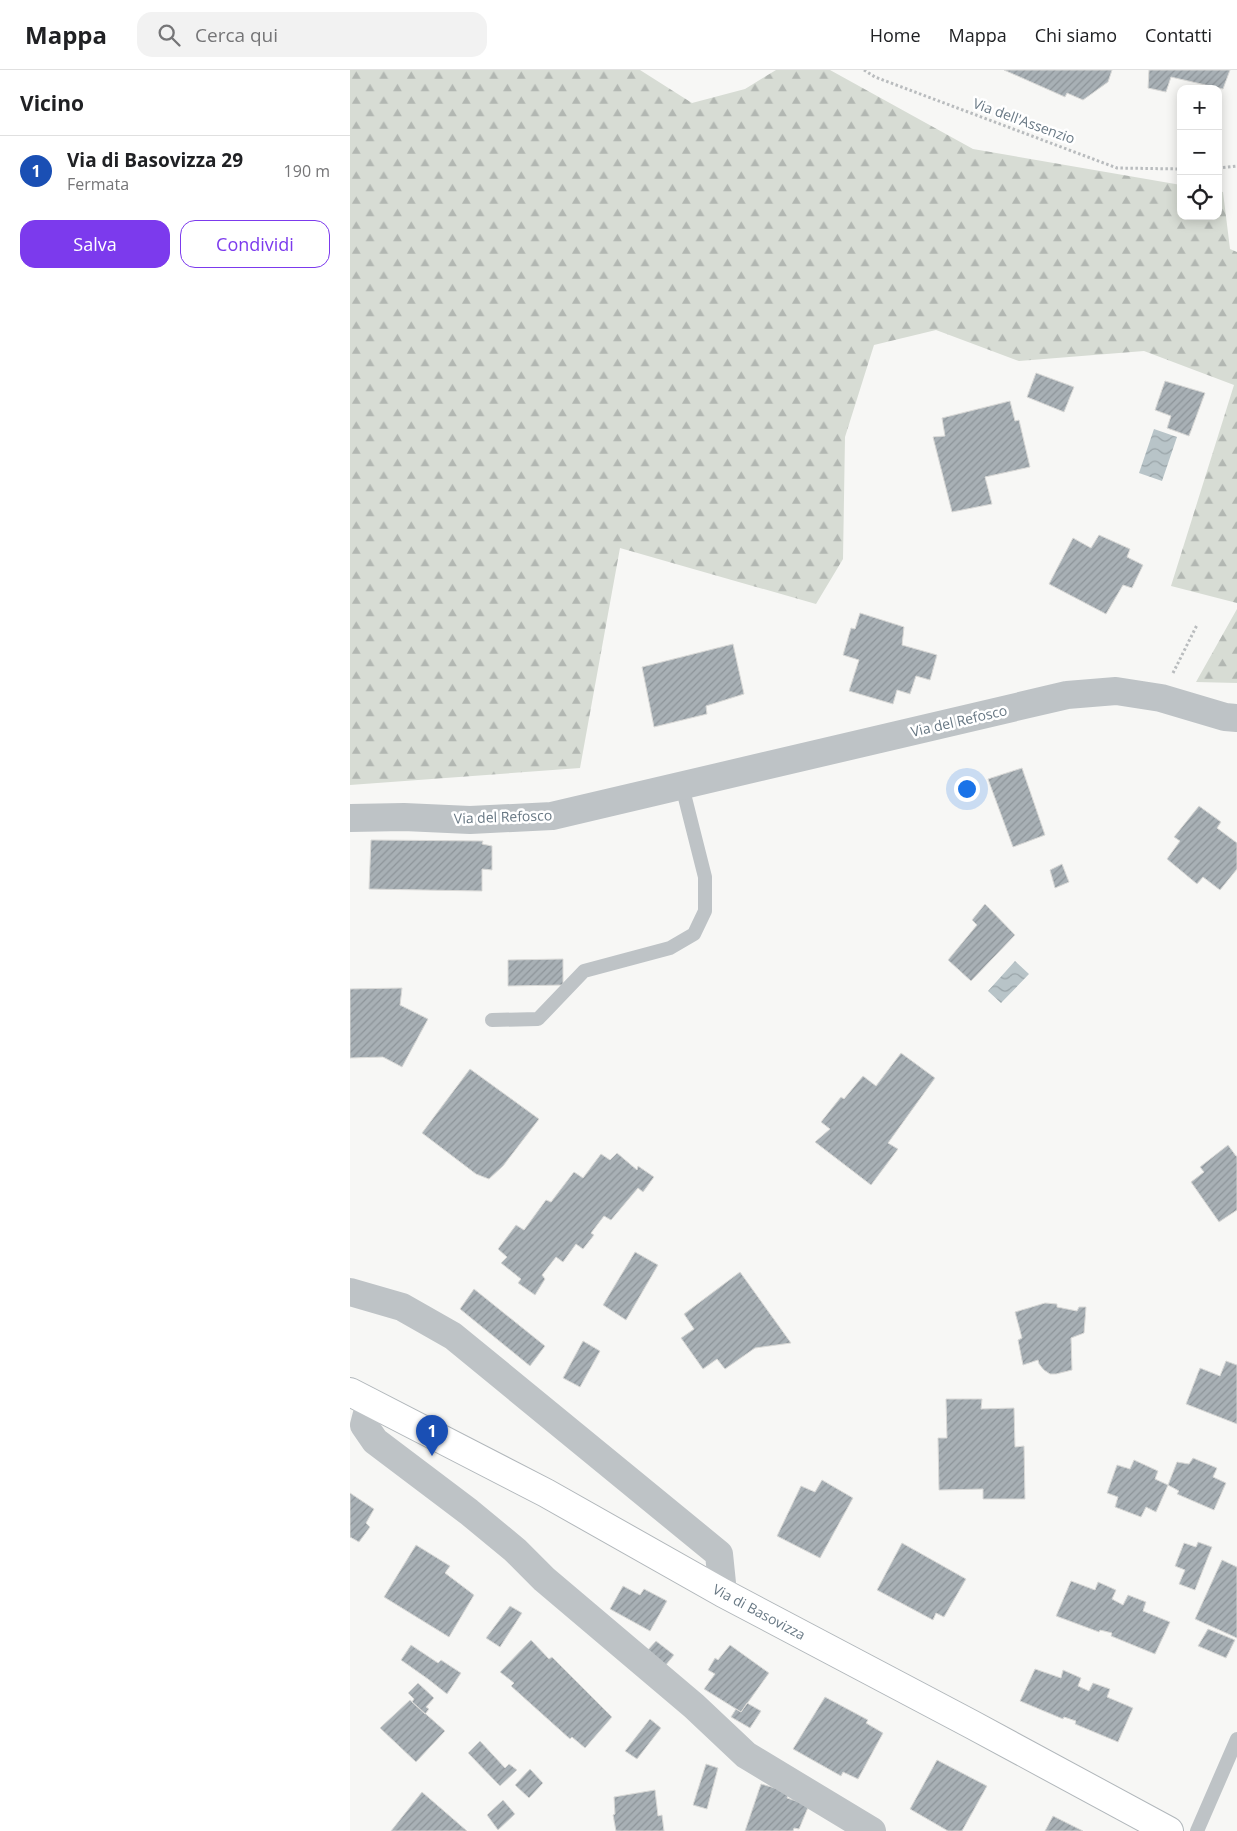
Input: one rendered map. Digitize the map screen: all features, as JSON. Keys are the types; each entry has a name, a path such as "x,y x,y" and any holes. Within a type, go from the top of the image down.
{"main road":[{"name":"Via di Basovizza","path":"360,1397 546,1493 723,1593 1169,1831"}],"street":[{"name":"Via del Refosco","path":"350,818 404,817 470,820 552,816 1067,695 1116,691 1161,698 1226,717 1237,718"},
{"path":"350,1292 402,1307 453,1336 719,1554 723,1593"},
{"path":"360,1397 364,1425 375,1441 515,1550 544,1579 694,1706 746,1755 872,1831"}],"lane":[{"path":"492,1020 538,1020 584,971 670,948 694,934 706,911 705,877 682,786"},
{"path":"1197,1831 1237,1739"}],"path":[{"name":"Via dell'Assenzio","path":"864,70 875,77 1117,168 1177,169"},
{"path":"1222,168 1237,166"},
{"path":"1161,698 1197,625"}],"green space":[{"path":"350,70 640,70 692,103 745,89 776,70 830,70 973,149 1177,184 1177,220 1222,220 1223,192 1230,249 1237,252 1237,603 1171,586 1234,385 1144,351 1019,361 936,330 874,345 845,437 843,559 816,604 620,548 580,768 350,785"},
{"path":"1237,609 1237,683 1196,682"}],"water":[{"path":"1154,429 1177,437 1162,481 1139,473"},
{"path":"1015,961 1029,974 1001,1003 988,991"}],"building":[{"path":"1004,70 1112,70 1108,82 1083,100 1067,93 1065,97"},
{"path":"1149,70 1230,70 1223,89 1222,85 1206,85 1171,77 1166,92 1148,88"},
{"path":"1036,373 1074,387 1064,412 1027,397"},
{"path":"1165,381 1205,393 1189,436 1167,428 1171,416 1155,410"},
{"path":"1010,401 1015,421 1019,420 1030,467 985,477 992,504 952,512 933,437 945,436 942,418"},
{"path":"1099,535 1130,549 1127,557 1143,565 1132,588 1123,585 1106,614 1049,584 1073,538 1091,548"},
{"path":"860,613 904,627 902,645 937,655 930,680 916,676 910,694 897,690 893,704 849,691 859,660 843,655 851,628 855,629"},
{"path":"733,644 744,694 706,706 707,714 654,727 642,667"},
{"path":"1022,768 1045,835 1013,847 988,779"},
{"path":"1199,806 1221,822 1217,828 1237,843 1237,869 1220,890 1203,877 1197,884 1167,859 1180,841 1174,837"},
{"path":"371,840 483,841 482,844 492,846 492,870 482,869 482,891 369,889"},
{"path":"1062,864 1069,882 1055,888 1050,870"},
{"path":"985,904 1015,935 971,981 948,960 977,925 972,920"},
{"path":"563,959 563,985 508,986 508,960"},
{"path":"402,988 400,1005 428,1019 402,1067 383,1057 350,1058 350,989"},
{"path":"901,1053 935,1078 888,1143 898,1149 871,1185 815,1142 830,1129 821,1122 841,1097 844,1099 863,1076 876,1086"},
{"path":"470,1069 539,1119 503,1166 489,1179 476,1174 422,1133"},
{"path":"1228,1145 1237,1156 1237,1210 1219,1222 1191,1182 1204,1172 1200,1167"},
{"path":"617,1153 637,1170 638,1166 654,1177 643,1192 638,1188 611,1220 604,1216 591,1233 594,1235 583,1249 576,1244 563,1262 556,1257 542,1275 545,1279 535,1295 518,1283 521,1279 501,1263 507,1257 498,1249 516,1225 524,1230 546,1200 551,1202 574,1172 583,1178 601,1154 610,1160"},
{"path":"635,1252 658,1265 626,1320 603,1305"},
{"path":"740,1272 791,1343 755,1348 725,1369 717,1359 703,1369 681,1338 694,1329 684,1314"},
{"path":"474,1289 545,1346 530,1366 460,1309"},
{"path":"1045,1303 1057,1304 1057,1307 1077,1311 1079,1307 1086,1307 1084,1333 1071,1338 1072,1370 1050,1374 1044,1370 1038,1360 1023,1365 1018,1340 1022,1338 1015,1312"},
{"path":"583,1341 600,1351 580,1387 563,1378"},
{"path":"1226,1361 1237,1365 1237,1424 1186,1404 1200,1368 1220,1376"},
{"path":"946,1399 982,1399 981,1409 1014,1408 1015,1447 1024,1446 1025,1499 983,1499 983,1489 939,1490 938,1438 947,1438"},
{"path":"1193,1458 1217,1468 1213,1477 1226,1483 1214,1510 1177,1494 1179,1491 1168,1485 1177,1462 1189,1464"},
{"path":"1134,1460 1158,1471 1155,1479 1168,1485 1156,1512 1146,1507 1141,1517 1115,1507 1118,1497 1107,1493 1117,1465 1130,1469"},
{"path":"822,1480 853,1498 820,1558 777,1536 801,1486 815,1492"},
{"path":"350,1493 374,1509 366,1523 370,1527 359,1542 350,1537"},
{"path":"1198,1542 1212,1547 1195,1590 1179,1584 1185,1570 1175,1566 1184,1543 1196,1547"},
{"path":"902,1543 966,1579 944,1617 936,1613 933,1620 877,1590"},
{"path":"416,1545 450,1566 445,1573 474,1595 449,1637 384,1597"},
{"path":"1222,1560 1237,1567 1237,1638 1195,1619"},
{"path":"1071,1581 1095,1590 1098,1582 1116,1590 1112,1599 1123,1605 1128,1595 1146,1602 1143,1611 1170,1622 1155,1654 1111,1636 1112,1633 1100,1630 1099,1632 1056,1616"},
{"path":"623,1586 640,1595 644,1589 667,1601 650,1631 610,1609"},
{"path":"510,1606 522,1613 500,1647 486,1638"},
{"path":"1208,1629 1235,1640 1226,1658 1198,1646"},
{"path":"531,1640 549,1659 552,1657 612,1717 585,1748 572,1737 570,1739 511,1686 514,1683 500,1672"},
{"path":"656,1641 674,1655 665,1666 647,1651"},
{"path":"411,1645 438,1663 441,1660 461,1673 447,1694 401,1660"},
{"path":"730,1645 769,1673 741,1712 704,1689 715,1674 708,1670 715,1658 718,1660"},
{"path":"1035,1669 1061,1678 1063,1670 1081,1678 1078,1686 1089,1691 1093,1683 1110,1689 1107,1697 1133,1708 1118,1742 1075,1724 1076,1721 1064,1717 1063,1719 1020,1701"},
{"path":"418,1683 434,1698 426,1707 429,1709 425,1714 412,1702 414,1699 408,1693"},
{"path":"825,1697 868,1720 866,1723 883,1733 858,1779 843,1772 841,1776 793,1749"},
{"path":"410,1700 445,1731 416,1762 380,1728"},
{"path":"747,1703 761,1711 750,1728 731,1717 736,1709 741,1712"},
{"path":"650,1719 661,1728 637,1759 625,1751"},
{"path":"480,1741 505,1768 509,1764 517,1770 500,1786 468,1753"},
{"path":"937,1760 987,1786 962,1831 948,1831 910,1809"},
{"path":"706,1764 718,1768 707,1809 693,1805"},
{"path":"530,1769 543,1783 529,1798 515,1785"},
{"path":"761,1784 789,1792 787,1798 809,1805 799,1829 794,1828 793,1831 745,1831"},
{"path":"655,1790 658,1816 662,1815 664,1831 616,1831 613,1815 615,1814 614,1797"},
{"path":"422,1792 467,1831 391,1831"},
{"path":"503,1800 515,1814 498,1830 487,1815"},
{"path":"1053,1816 1083,1831 1045,1831"}],"place":[{"name":"Via di Basovizza 29","path":"432,1456"}]}
